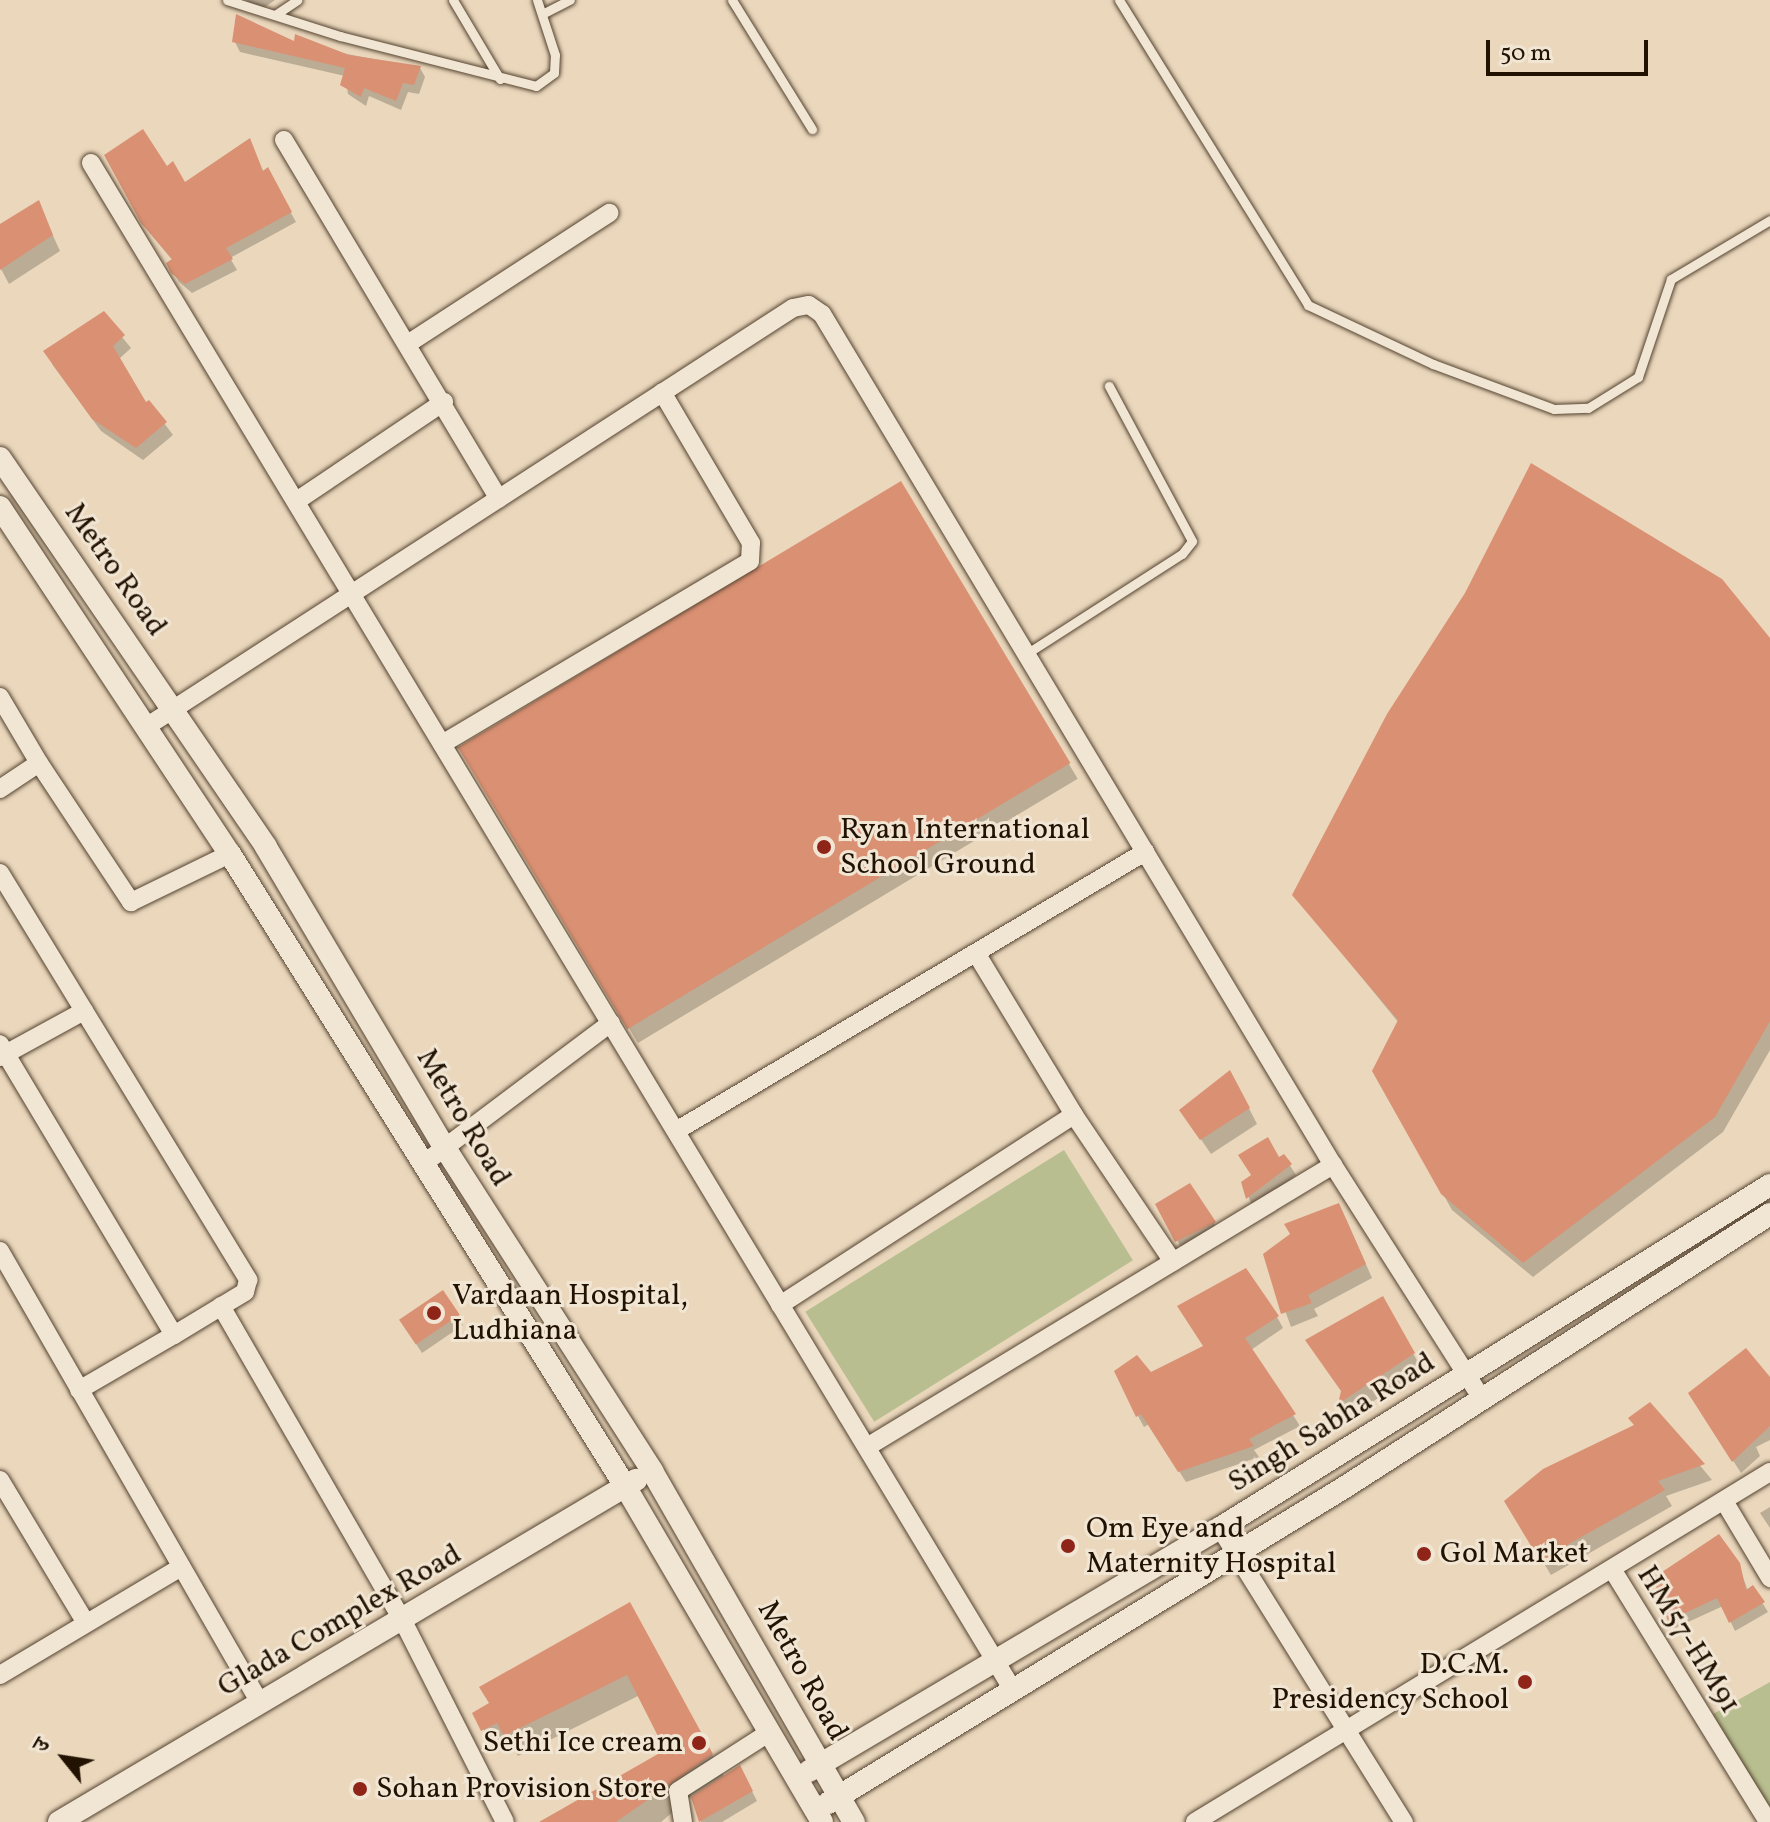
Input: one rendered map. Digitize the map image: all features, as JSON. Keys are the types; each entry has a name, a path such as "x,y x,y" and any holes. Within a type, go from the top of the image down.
{"street":[{"path":"284,140 409,343 499,499"},
{"path":"91,163 356,594 442,744 1013,1690"},
{"path":"409,343 609,213"},
{"path":"149,725 356,594 793,308 815,308 1333,1165 1481,1397"},
{"path":"442,744 750,561 751,543 662,392"},
{"path":"298,500 444,402"},
{"name":"Metro Road","path":"0,458 176,708 266,847 445,1148 652,1471 854,1822"},
{"name":"Metro Road","path":"0,507 149,725 625,1486 818,1816"},
{"path":"0,697 39,763 131,902 230,854"},
{"path":"0,789 39,763"},
{"path":"676,1131 1145,852"},
{"path":"0,873 248,1280 245,1292 79,1390"},
{"path":"976,953 1074,1115 1173,1262"},
{"path":"84,1011 2,1052 174,1335"},
{"path":"423,1164 611,1023"},
{"path":"780,1305 1074,1115"},
{"path":"867,1447 1333,1165"},
{"name":"Singh Sabha Road","path":"797,1777 1220,1528 1770,1185"},
{"name":"Singh Sabha Road","path":"818,1816 840,1797 1235,1553 1770,1214"},
{"path":"0,1251 260,1703"},
{"path":"221,1306 403,1621 504,1822 483,1822"},
{"name":"Glada Complex Road","path":"59,1822 652,1471"},
{"path":"1200,1821 1770,1472"},
{"path":"0,1480 86,1623"},
{"path":"1724,1501 1770,1578"},
{"path":"0,1518 17,1508"},
{"path":"1220,1528 1404,1822"},
{"path":"0,1675 181,1567"},
{"name":"HM57-HM91","path":"1612,1569 1768,1822"},
{"path":"683,1822 678,1791 770,1732"}],"lane":[{"path":"227,0 500,79 536,86 554,73 555,55 544,13 537,0"},
{"path":"275,15 297,0"},
{"path":"453,0 500,79"},
{"path":"544,13 570,0"},
{"path":"732,0 812,129"},
{"path":"1119,0 1308,305 1433,364 1554,409 1588,408 1638,377 1671,279 1770,220"},
{"path":"1026,654 1182,554 1192,541 1109,386"}],"green space":[{"path":"1064,1150 1133,1260 874,1422 805,1312"},
{"path":"1770,1682 1770,1811 1713,1714"}],"building":[{"path":"236,14 294,41 295,34 349,55 421,66 414,85 403,83 396,101 364,88 361,97 340,85 345,68 232,42"},
{"path":"143,129 167,166 173,161 185,182 250,138 263,171 268,167 292,212 226,248 233,259 185,284 171,273 166,263 172,259 141,223 104,155"},
{"path":"39,200 53,235 0,270 0,224"},
{"path":"104,311 125,335 113,346 146,402 149,400 167,422 136,448 92,419 43,351"},
{"path":"1531,463 1722,579 1770,638 1770,1021 1715,1117 1523,1263 1441,1194 1372,1071 1398,1020 1292,895 1387,714 1465,593"},
{"path":"901,481 1070,763 627,1029 458,747"},
{"path":"1230,1070 1250,1108 1200,1140 1179,1110"},
{"path":"1268,1137 1279,1157 1284,1154 1292,1164 1246,1199 1241,1182 1251,1175 1238,1155"},
{"path":"1190,1183 1216,1222 1175,1242 1155,1204"},
{"path":"1339,1203 1366,1264 1308,1295 1312,1303 1281,1314 1263,1254 1290,1234 1284,1224"},
{"path":"1246,1268 1279,1316 1245,1338 1296,1414 1249,1439 1254,1446 1178,1472 1141,1414 1136,1417 1114,1371 1137,1355 1151,1372 1203,1346 1177,1306"},
{"path":"443,1290 460,1315 416,1345 399,1320"},
{"path":"1383,1296 1415,1353 1338,1404 1341,1391 1305,1340"},
{"path":"1746,1348 1770,1377 1770,1426 1732,1462 1688,1393"},
{"path":"1650,1402 1705,1464 1658,1481 1665,1490 1567,1545 1570,1549 1540,1561 1504,1501 1543,1469 1634,1425 1628,1418"},
{"path":"1719,1534 1740,1563 1746,1590 1753,1585 1765,1602 1729,1623 1717,1598 1668,1621 1653,1578"},
{"path":"630,1602 713,1754 616,1822 539,1822 665,1750 627,1675 504,1736 497,1723 481,1731 472,1713 489,1703 479,1687"},
{"path":"740,1765 753,1791 699,1822 691,1797"}],"place":[{"name":"Ryan International School Ground","path":"824,847"},
{"name":"Vardaan Hospital, Ludhiana","path":"434,1313"},
{"name":"Om Eye and Maternity Hospital","path":"1068,1546"},
{"name":"Gol Market","path":"1424,1554"},
{"name":"D.C.M. Presidency School","path":"1525,1682"},
{"name":"Sethi Ice cream","path":"699,1743"},
{"name":"Sohan Provision Store","path":"360,1789"}]}
